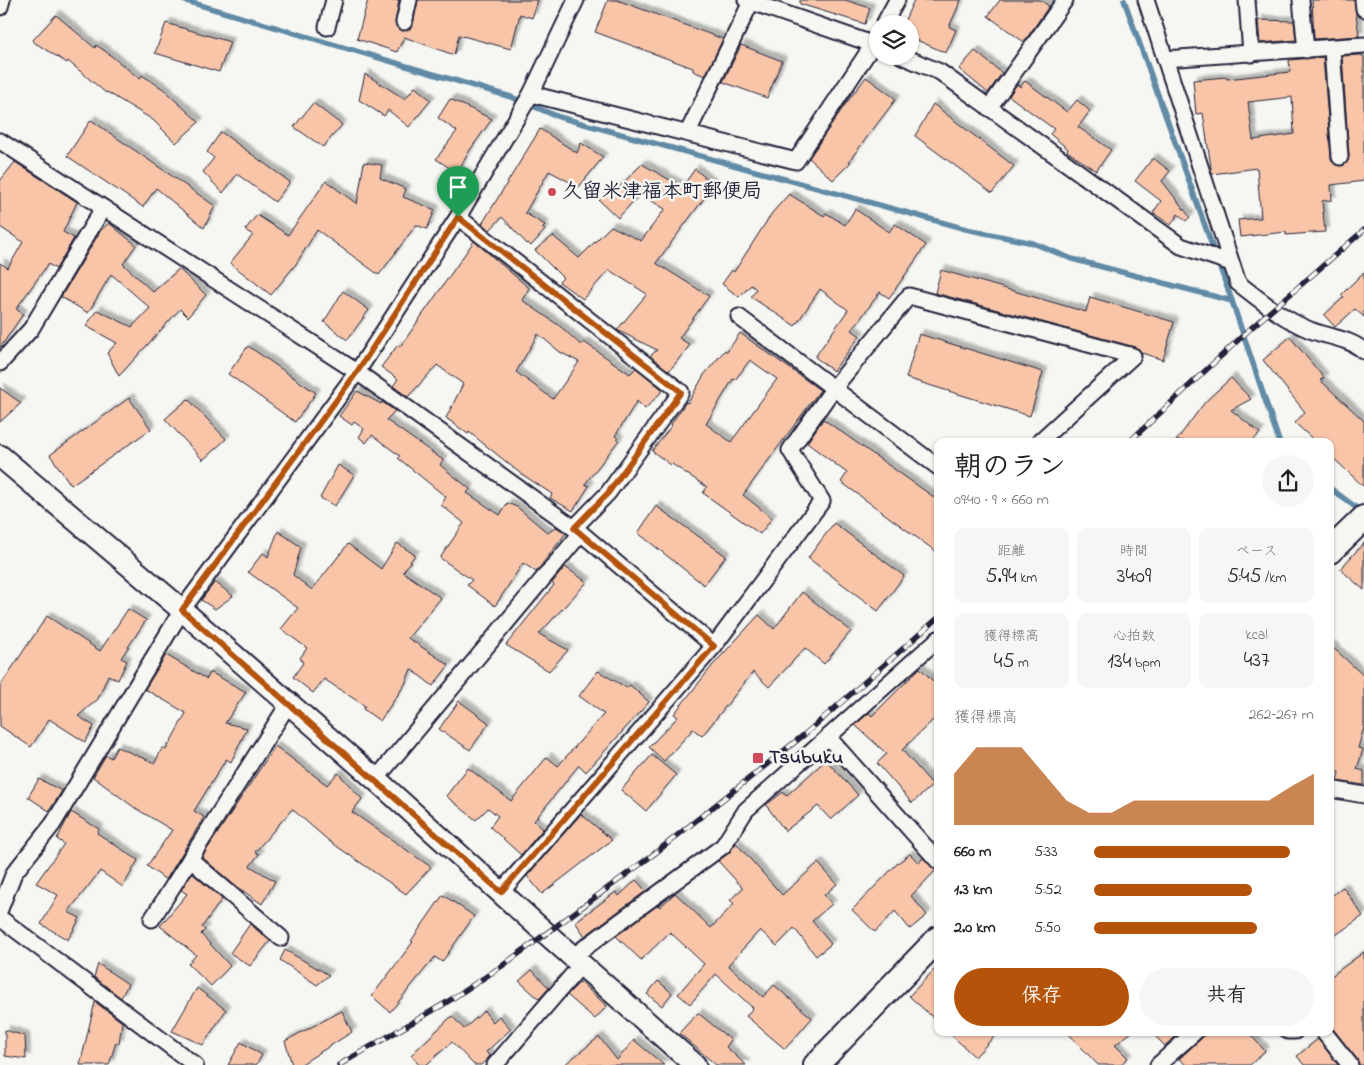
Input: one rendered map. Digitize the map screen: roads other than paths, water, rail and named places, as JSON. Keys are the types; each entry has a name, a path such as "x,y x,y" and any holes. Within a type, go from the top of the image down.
{"main road":[{"path":"1334,547 1364,518"},
{"path":"816,1065 934,943"}],"street":[{"path":"0,7 2,0"},
{"path":"327,27 334,0"},
{"path":"404,22 409,0"},
{"path":"0,909 14,873 53,824 182,610 357,372 458,217 531,94 576,0"},
{"path":"889,15 897,0"},
{"path":"989,108 1065,0"},
{"path":"1146,0 1238,283 1271,310 1309,329 1356,344 1364,351"},
{"path":"1247,0 1251,54"},
{"path":"1301,0 1306,50"},
{"path":"1363,0 1364,9"},
{"path":"688,132 750,1 869,40"},
{"path":"1165,59 1364,45"},
{"path":"1332,48 1340,157"},
{"path":"531,94 688,132 796,161 869,52"},
{"path":"919,63 940,72 1181,246 1231,263"},
{"path":"0,141 357,372 578,530 714,646"},
{"path":"0,363 31,329 104,208"},
{"path":"376,780 608,493 681,392 458,217"},
{"path":"501,892 714,646 822,501 790,450 833,389 909,296 1133,356 1043,438"},
{"path":"739,317 934,464"},
{"path":"0,456 289,703 695,1065"},
{"path":"495,1065 577,961 723,846 746,810 934,643"},
{"path":"152,919 289,703"},
{"path":"828,737 934,856"},
{"path":"1334,791 1364,795"},
{"path":"190,859 281,938"},
{"path":"0,918 195,1065"},
{"path":"1158,1065 1190,1036"},
{"path":"1328,1036 1350,1065"}],"waterway":[{"path":"183,0 511,97 559,117 966,229 1033,243 1072,259 1232,301"},
{"path":"1124,0 1232,301 1278,438"},
{"path":"1334,491 1362,512"}],"railway":[{"path":"1133,438 1250,329 1364,230"},
{"path":"339,1065 444,1004 502,966 654,854 805,734 934,621"}],"place":[{"name":"久留米津福本町郵便局","path":"552,192"},
{"name":"Tsubuku","path":"758,758"}]}
